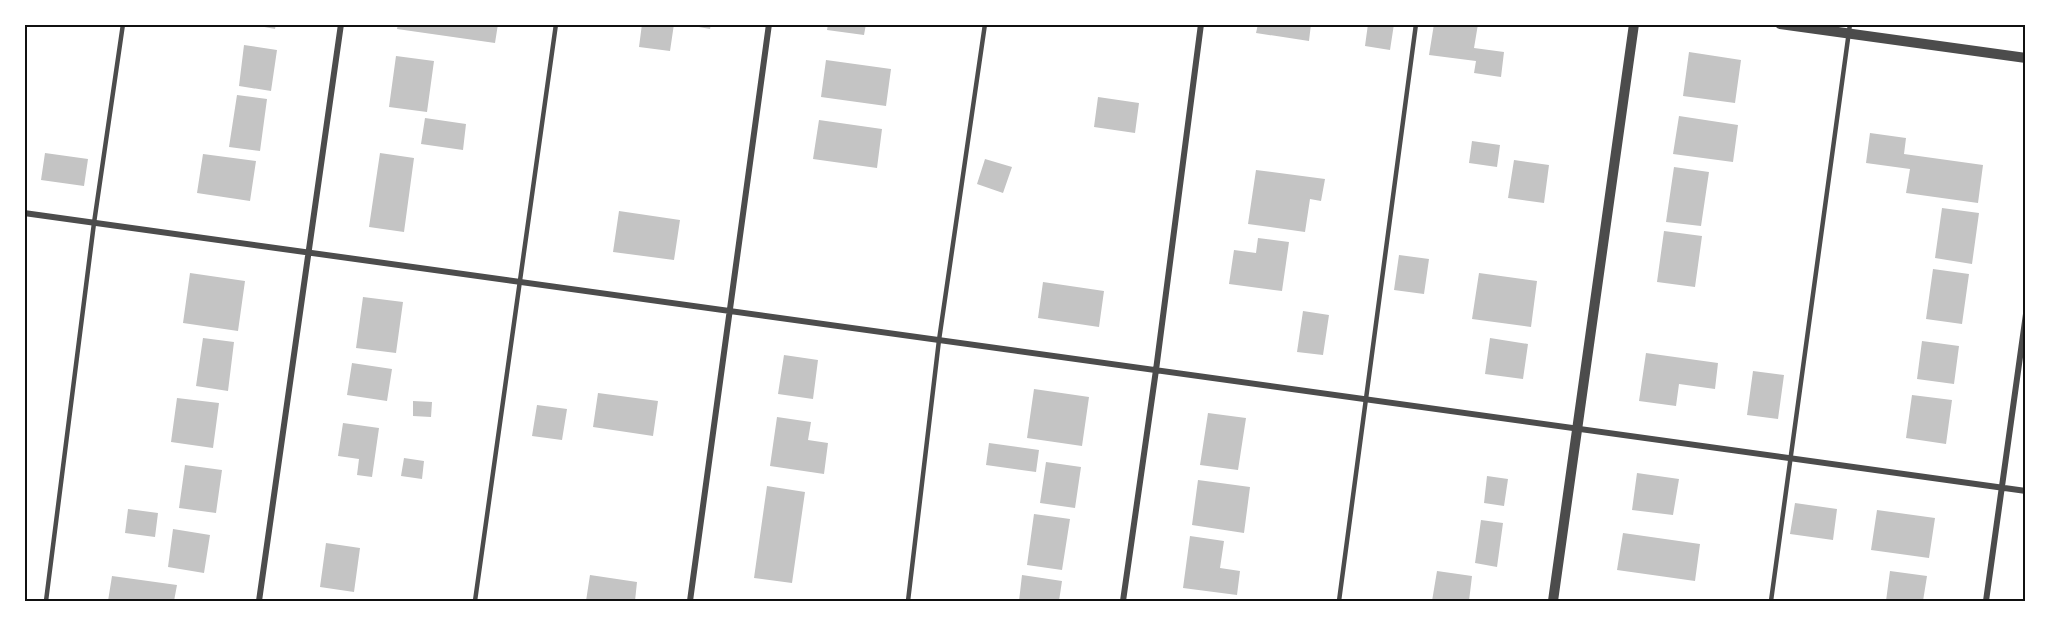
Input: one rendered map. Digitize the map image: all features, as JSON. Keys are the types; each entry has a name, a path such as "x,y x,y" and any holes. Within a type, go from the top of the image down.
{"street":[{"path":"259,601 341,24"},
{"path":"690,601 769,24"},
{"path":"1123,601 1201,24"},
{"path":"1553,601 1634,24"},
{"path":"1780,24 1850,29 2026,58"},
{"path":"24,213 2026,491"},
{"path":"1986,601 2026,314"}],"lane":[{"path":"46,601 94,223 123,24"},
{"path":"475,601 556,24"},
{"path":"908,601 939,340 985,24"},
{"path":"1338,601 1367,400 1416,24"},
{"path":"1770,601 1850,29"}],"building":[{"path":"248,24 276,24 275,29"},
{"path":"398,24 498,24 495,43 397,29"},
{"path":"642,24 674,24 670,51 639,47"},
{"path":"682,24 711,24 710,29"},
{"path":"828,24 866,24 864,35 827,30"},
{"path":"1258,24 1311,24 1309,41 1256,33"},
{"path":"1368,24 1394,24 1390,50 1365,46"},
{"path":"1434,24 1478,24 1474,48 1504,52 1501,77 1474,73 1476,61 1429,55"},
{"path":"244,45 277,50 271,91 239,86"},
{"path":"1689,52 1741,60 1735,103 1683,96"},
{"path":"396,56 434,61 427,112 389,107"},
{"path":"826,60 891,69 886,106 821,97"},
{"path":"237,95 267,99 260,151 229,147"},
{"path":"1098,97 1139,103 1135,133 1094,127"},
{"path":"1679,116 1738,125 1733,162 1673,154"},
{"path":"425,118 466,124 463,150 421,144"},
{"path":"819,120 882,129 877,168 813,159"},
{"path":"1870,133 1906,138 1904,154 1983,165 1978,203 1906,193 1910,169 1866,163"},
{"path":"1472,141 1500,145 1497,167 1469,163"},
{"path":"45,153 88,159 84,186 41,180"},
{"path":"380,153 414,158 404,232 369,227"},
{"path":"203,154 256,161 250,201 197,193"},
{"path":"985,159 1012,167 1003,193 977,184"},
{"path":"1514,160 1549,165 1544,203 1508,198"},
{"path":"1674,167 1709,172 1701,226 1666,222"},
{"path":"1256,170 1325,179 1321,201 1310,199 1305,232 1248,224"},
{"path":"1942,208 1979,213 1972,264 1935,258"},
{"path":"619,211 680,220 674,260 613,252"},
{"path":"1664,231 1702,236 1695,287 1657,282"},
{"path":"1258,238 1289,242 1282,291 1229,284 1234,250 1256,253"},
{"path":"1399,255 1429,259 1424,294 1394,290"},
{"path":"1933,269 1969,274 1962,324 1926,319"},
{"path":"190,273 245,281 238,331 183,323"},
{"path":"1479,273 1537,281 1531,327 1472,319"},
{"path":"1043,282 1104,291 1099,327 1038,318"},
{"path":"363,297 403,302 396,353 356,348"},
{"path":"1303,311 1329,315 1323,355 1297,352"},
{"path":"203,338 234,342 228,391 196,386"},
{"path":"1490,338 1528,344 1523,379 1485,374"},
{"path":"1922,341 1959,346 1954,384 1917,379"},
{"path":"1646,353 1718,363 1715,389 1679,384 1676,406 1639,401"},
{"path":"784,355 818,360 813,399 778,394"},
{"path":"352,363 392,369 387,401 347,395"},
{"path":"1753,371 1784,375 1778,419 1747,415"},
{"path":"1034,389 1089,397 1082,446 1027,438"},
{"path":"598,393 658,401 653,436 593,427"},
{"path":"1912,395 1952,400 1946,444 1906,438"},
{"path":"177,398 219,403 213,448 171,442"},
{"path":"413,401 432,402 431,417 413,416"},
{"path":"537,405 567,409 562,440 532,436"},
{"path":"1208,413 1246,418 1238,470 1200,465"},
{"path":"777,417 811,422 808,440 828,443 824,474 770,466"},
{"path":"343,423 379,428 372,477 357,475 359,459 338,456"},
{"path":"989,443 1039,450 1036,472 986,465"},
{"path":"404,458 424,461 422,479 401,476"},
{"path":"1046,462 1081,467 1075,508 1040,503"},
{"path":"185,465 222,470 216,513 179,508"},
{"path":"1637,473 1679,479 1673,515 1632,510"},
{"path":"1487,476 1508,479 1504,506 1484,503"},
{"path":"1198,480 1250,487 1244,533 1192,525"},
{"path":"767,486 805,492 792,583 754,578"},
{"path":"1795,503 1837,509 1833,540 1790,534"},
{"path":"128,509 158,513 155,537 125,533"},
{"path":"1877,510 1935,518 1929,558 1871,550"},
{"path":"1034,514 1070,519 1062,570 1027,565"},
{"path":"1481,520 1503,523 1497,567 1475,563"},
{"path":"173,529 210,535 204,573 168,567"},
{"path":"1623,533 1700,544 1695,581 1617,570"},
{"path":"1190,536 1224,541 1220,568 1240,571 1237,595 1183,588"},
{"path":"326,543 360,548 354,592 320,587"},
{"path":"1437,571 1472,576 1469,601 1432,601"},
{"path":"1890,571 1927,576 1923,601 1886,601"},
{"path":"590,575 637,582 635,601 586,601"},
{"path":"1022,575 1062,581 1059,601 1019,601"},
{"path":"112,576 177,585 174,601 108,601"}]}
